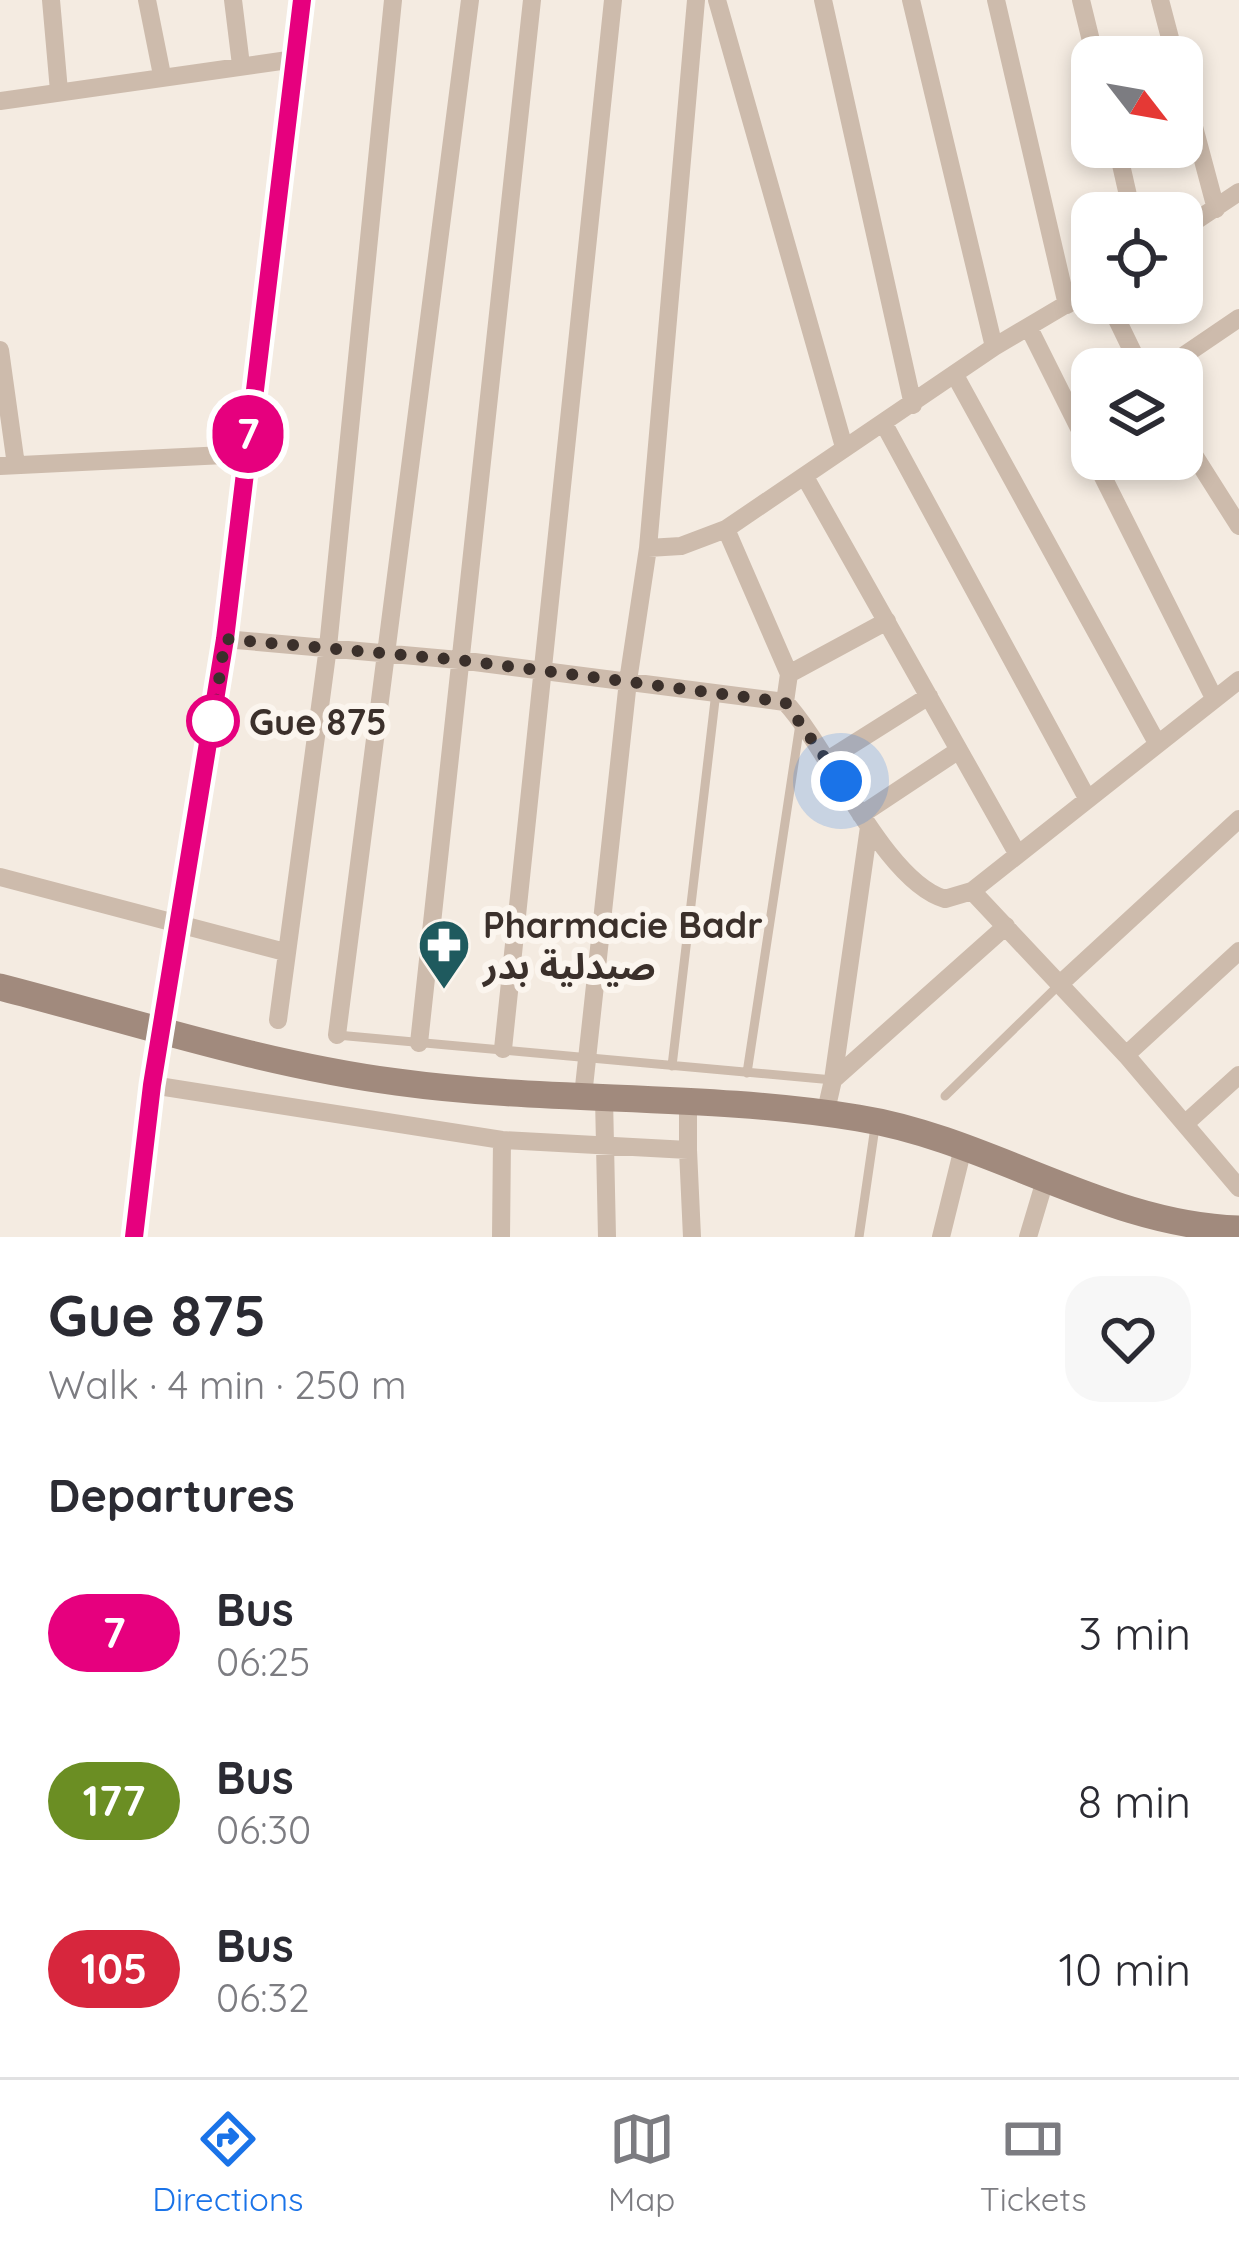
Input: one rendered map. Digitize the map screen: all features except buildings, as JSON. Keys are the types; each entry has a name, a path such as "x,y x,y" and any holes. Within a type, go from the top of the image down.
{"street":[{"path":"51,0 59,91"},
{"path":"147,0 162,75"},
{"path":"233,0 241,65"},
{"path":"134,1237 152,1085 182,926 225,639 302,0"},
{"path":"278,1020 328,647 393,0"},
{"path":"337,1035 470,0"},
{"path":"419,1043 532,0"},
{"path":"503,1049 613,0"},
{"path":"607,1237 607,1149 587,1058 628,681 648,548 696,0"},
{"path":"717,0 844,447"},
{"path":"823,0 913,404"},
{"path":"910,0 994,346"},
{"path":"996,0 1066,305"},
{"path":"1082,0 1090,36"},
{"path":"1160,0 1169,36"},
{"path":"0,101 295,59"},
{"path":"1203,160 1216,209"},
{"path":"1203,217 1238,195"},
{"path":"648,548 681,547 726,529 956,377 994,346 1071,302"},
{"path":"1195,348 1239,318"},
{"path":"1030,329 1071,412"},
{"path":"0,350 8,465 245,454"},
{"path":"956,377 1157,743"},
{"path":"884,424 1087,798"},
{"path":"1203,468 1238,522"},
{"path":"806,477 1017,853"},
{"path":"1105,480 1214,698"},
{"path":"726,529 789,674 785,702"},
{"path":"789,674 887,621"},
{"path":"225,639 459,660 785,702 830,759 865,821 933,895 949,899 972,891 1239,680"},
{"path":"830,759 929,696"},
{"path":"825,1114 865,821 959,750"},
{"path":"1061,983 1239,819"},
{"path":"0,877 285,952"},
{"path":"972,891 1126,1055 1239,1188"},
{"path":"833,1081 1006,926"},
{"path":"1126,1055 1239,951"},
{"path":"0,987 161,1034 378,1079 876,1121 964,1144 1147,1215 1222,1232"},
{"path":"1186,1122 1239,1075"},
{"path":"152,1085 502,1140 688,1150"},
{"path":"688,1104 692,1237"},
{"path":"501,1237 502,1140"},
{"path":"941,1237 964,1144"},
{"path":"1028,1237 1046,1177"}],"lane":[{"path":"672,1066 716,692"},
{"path":"747,1073 801,719"},
{"path":"945,1096 1061,983"},
{"path":"337,1035 833,1081"},
{"path":"859,1237 876,1121"}],"bus line":[{"name":"7","path":"134,1237 152,1085 182,926 225,639 302,0"}],"place":[{"name":"Gue 875","path":"213,721"},
{"name":"Pharmacie Badr صيدلية بدر","path":"444,991"}],"route":[{"path":"213,721 225,639 328,647 785,702 830,759 841,781"}]}
